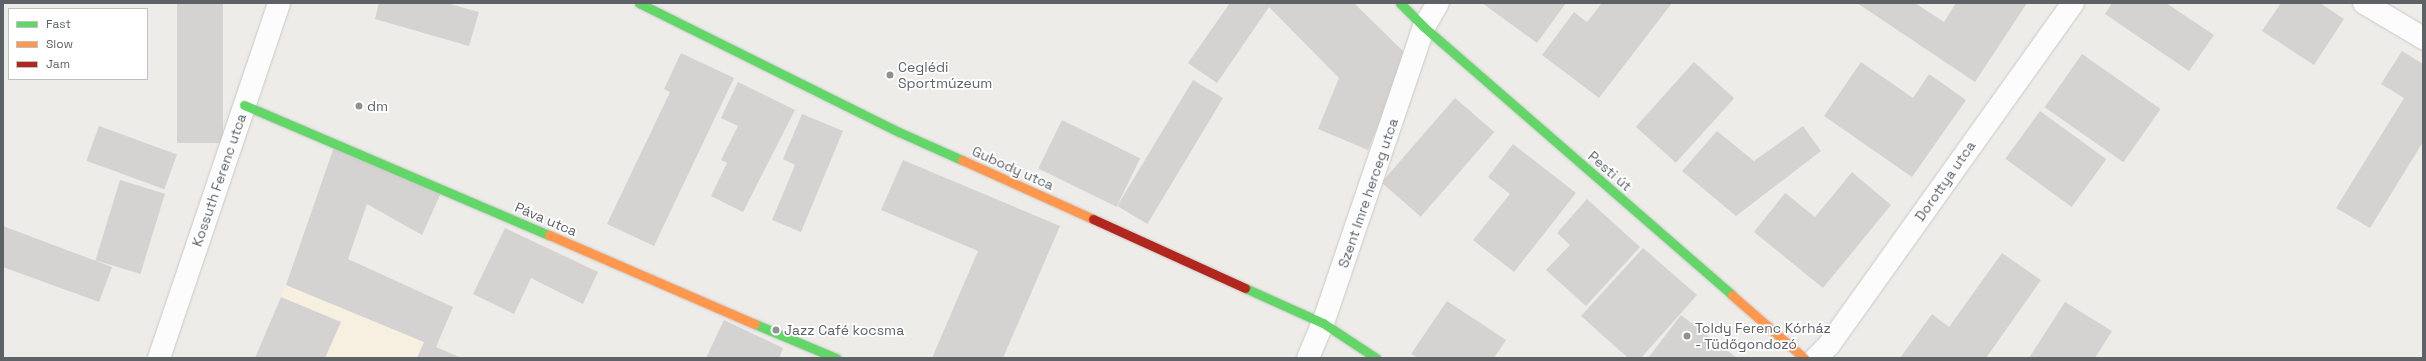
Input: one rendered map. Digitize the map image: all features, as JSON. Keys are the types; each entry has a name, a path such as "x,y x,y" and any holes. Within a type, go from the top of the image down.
{"street":[{"name":"Kossuth Ferenc utca","path":"159,358 279,3"},
{"name":"Gubody utca","path":"639,3 899,132 1323,323 1376,358"},
{"name":"Pesti út","path":"1400,3 1424,27 1804,358"},
{"name":"Szent Imre herceg utca","path":"1308,358 1323,323 1424,27 1438,3"},
{"name":"Dorottya utca","path":"1816,358 1829,345 2072,3"},
{"path":"2364,3 2423,38"},
{"name":"Páva utca","path":"244,105 836,358"}],"shaded area":[{"path":"286,285 424,342 462,358 256,358"}],"building":[{"path":"177,3 223,3 223,143 177,143"},
{"path":"379,3 446,3 479,12 469,46 375,19"},
{"path":"1230,3 1354,3 1407,55 1368,150 1318,129 1339,78 1269,7 1217,83 1188,63"},
{"path":"1482,3 1566,3 1537,43"},
{"path":"1602,3 1672,3 1599,98 1542,55 1574,12 1587,22"},
{"path":"1857,3 1915,3 1944,22 1956,3 2027,3 1975,82"},
{"path":"2112,3 2166,3 2214,35 2189,71 2105,14"},
{"path":"2281,3 2320,3 2344,19 2314,65 2262,31"},
{"path":"2402,51 2423,64 2423,142 2370,228 2336,208 2404,98 2381,84"},
{"path":"681,53 734,78 654,246 607,224 670,92 664,89"},
{"path":"2082,54 2161,109 2123,162 2045,107"},
{"path":"1694,62 1734,98 1676,163 1636,127"},
{"path":"1861,62 1913,98 1929,74 1966,100 1912,177 1824,116"},
{"path":"1193,80 1223,98 1147,224 1117,206"},
{"path":"738,82 795,110 743,212 711,196 727,163 721,160 738,126 721,118"},
{"path":"1455,98 1494,132 1421,217 1382,183"},
{"path":"2040,111 2106,159 2072,207 2005,159"},
{"path":"802,114 843,131 801,232 772,220 795,165 783,159"},
{"path":"1062,120 1140,158 1117,207 1038,169"},
{"path":"99,126 177,154 164,189 86,161"},
{"path":"1803,126 1821,151 1736,216 1682,171 1717,131 1754,161"},
{"path":"1513,144 1576,193 1514,272 1473,240 1510,194 1488,177"},
{"path":"334,147 441,193 422,235 367,204 348,259 453,307 436,347 462,358 417,358 424,342 286,285"},
{"path":"903,160 1060,226 1003,358 932,358 978,251 881,210"},
{"path":"1852,172 1891,205 1823,288 1754,232 1785,193 1815,217"},
{"path":"120,180 165,194 140,274 95,260"},
{"path":"1587,199 1640,247 1586,306 1546,270 1570,245 1557,233"},
{"path":"3,226 112,267 99,302 3,267"},
{"path":"505,228 598,272 583,304 531,278 514,314 473,294"},
{"path":"1643,248 1697,295 1641,358 1628,358 1581,316"},
{"path":"2002,253 2041,280 1986,358 1900,358 1932,314 1949,327"},
{"path":"281,297 341,322 325,358 255,358"},
{"path":"1447,301 1506,340 1494,358 1418,358 1411,354"},
{"path":"2065,302 2112,331 2095,358 2029,358"},
{"name":"Toldy Ferenc Kórház - Tüdőgondozó","path":"1681,315 1737,358 1648,358"},
{"path":"724,320 783,348 779,358 706,358"}],"traffic: fast":[{"path":"639,3 899,132 962,160"},
{"path":"1400,3 1424,27 1732,295"},
{"path":"244,105 549,235"},
{"path":"1245,288 1323,323 1376,358"},
{"path":"755,324 836,358"}],"traffic: slow":[{"path":"962,160 1093,219"},
{"path":"549,235 755,324"},
{"path":"1732,295 1804,358"}],"traffic: jam":[{"path":"1093,219 1245,288"}],"place":[{"name":"Ceglédi Sportmúzeum","path":"890,75"},
{"name":"dm","path":"359,106"},
{"name":"Jazz Café kocsma","path":"776,330"},
{"name":"Toldy Ferenc Kórház - Tüdőgondozó","path":"1687,336"}]}
